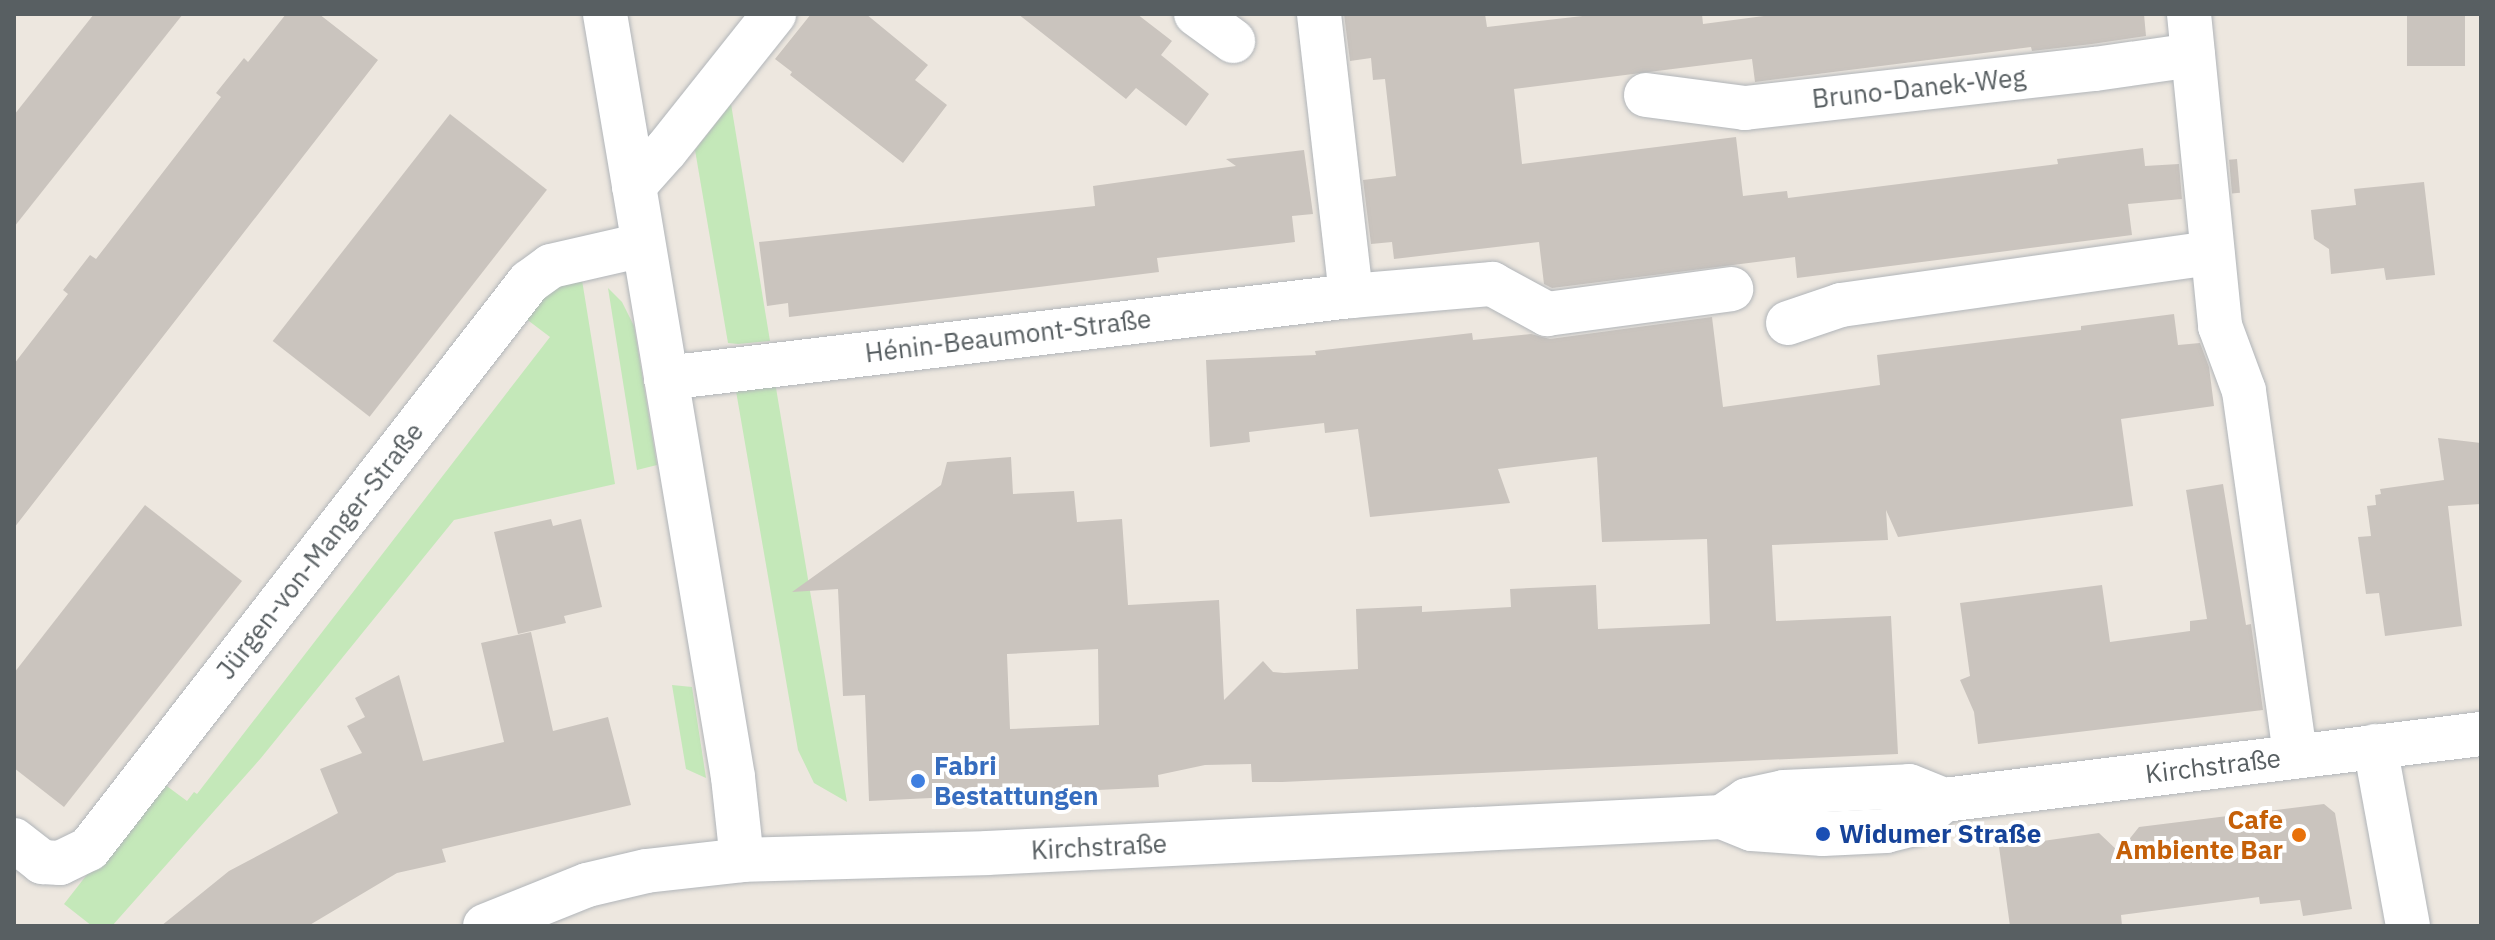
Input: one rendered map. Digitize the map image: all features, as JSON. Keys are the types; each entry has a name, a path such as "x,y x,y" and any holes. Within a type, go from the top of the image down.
{"street":[{"path":"605,14 734,785 742,860"},
{"path":"634,186 774,14"},
{"path":"1196,14 1233,41"},
{"path":"1319,14 1351,296"},
{"name":"Bruno-Danek-Weg","path":"1646,95 1745,108 2095,69 2191,34 2220,326 2244,391 2295,756"},
{"name":"Jürgen-von-Manger-Straße","path":"14,840 42,862 60,863 89,849 529,282 551,266 643,245"},
{"path":"1788,323 1841,305 2212,253"},
{"name":"Hénin-Beaumont-Straße","path":"666,378 1351,296 1492,284 1547,314 1731,289"},
{"name":"Kirchstraße","path":"485,926 587,885 646,871 742,860 987,853 1722,817 1747,800 1784,792 1909,786 1944,800 2481,734"},
{"path":"2375,746 2408,926"}],"green space":[{"path":"731,104 770,341 728,343 695,150"},
{"path":"582,280 615,484 454,520 261,758 112,926 92,926 64,904 160,781 187,801 194,792 197,794 550,337 521,315 544,289"},
{"path":"608,288 622,302 634,326 657,465 637,470"},
{"path":"775,382 847,802 814,783 798,750 736,391"},
{"path":"672,685 692,687 706,778 686,769"}],"building":[{"path":"94,14 183,14 14,227 14,115"},
{"path":"286,14 319,14 378,60 14,528 14,364 68,294 63,290 90,255 96,259 221,97 216,93 244,58 248,62"},
{"path":"811,14 866,14 928,65 915,80 947,105 903,163 790,75 792,72 775,59"},
{"path":"1018,14 1137,14 1172,41 1161,55 1209,94 1186,126 1136,88 1126,99"},
{"path":"1344,14 1485,14 1487,27 1600,14 1702,14 1703,24 1779,14 2144,14 2146,36 2092,44 2032,51 2031,47 1755,82 1752,59 1514,89 1522,164 1736,137 1743,196 1787,191 1788,198 2058,164 2057,159 2143,148 2145,166 2179,164 2182,199 2128,204 2132,235 1797,278 1795,257 1552,288 1544,284 1539,242 1394,259 1392,242 1371,244 1363,180 1396,176 1385,79 1373,80 1371,58 1350,61"},
{"path":"2407,14 2465,14 2465,66 2407,66"},
{"path":"450,114 547,190 370,417 273,341"},
{"path":"1304,150 1313,214 1292,216 1295,242 1157,258 1159,272 1031,288 789,317 788,303 767,306 759,242 1095,206 1093,186 1236,166 1226,159"},
{"path":"2237,159 2240,193 2232,194 2229,160"},
{"path":"2424,182 2435,275 2386,280 2384,268 2331,274 2329,249 2314,239 2311,210 2356,205 2354,189"},
{"path":"2174,314 2178,345 2200,343 2209,367 2214,406 2121,419 2133,506 1898,537 1886,510 1888,540 1772,545 1776,621 1891,616 1898,754 1282,782 1252,782 1251,764 1205,765 1158,775 1159,787 869,801 865,695 843,696 838,589 792,592 941,485 947,462 1011,457 1013,494 1074,491 1077,522 1122,519 1128,605 1219,600 1224,700 1263,661 1273,672 1284,673 1358,669 1356,609 1422,606 1422,612 1511,607 1510,589 1596,585 1598,629 1710,624 1707,539 1602,542 1597,457 1498,469 1510,503 1370,517 1358,429 1325,433 1324,423 1249,432 1250,442 1210,447 1206,360 1316,355 1315,351 1472,333 1473,340 1531,334 1550,339 1712,317 1723,407 1880,385 1877,355 2081,330 2081,326","holes":["1098,649 1099,725 1010,729 1007,654"]},
{"path":"2438,438 2481,443 2481,504 2448,506 2462,626 2385,636 2379,593 2366,594 2358,537 2371,536 2367,506 2376,505 2375,495 2381,494 2380,489 2444,480"},
{"path":"2223,484 2246,625 2251,624 2263,710 1978,744 1974,712 1960,680 1970,676 1960,603 2102,585 2110,642 2190,631 2190,621 2207,619 2186,490"},
{"path":"145,505 242,581 64,807 14,768 14,673"},
{"path":"551,519 553,526 581,519 602,607 564,616 566,623 518,634 494,532"},
{"path":"531,632 553,731 608,717 631,805 442,849 446,862 397,873 308,926 161,926 229,871 338,813 320,769 362,753 347,726 365,717 355,698 399,675 423,761 504,742 481,643"},
{"path":"2324,804 2335,813 2352,909 2303,916 2300,900 2260,904 2259,897 2121,915 2122,926 2010,926 1999,847 2099,833 2119,852 2139,827"}],"place":[{"name":"Fabri Bestattungen","path":"918,781"},
{"name":"Widumer Straße","path":"1823,834"},
{"name":"Cafe Ambiente Bar","path":"2299,835"}]}
